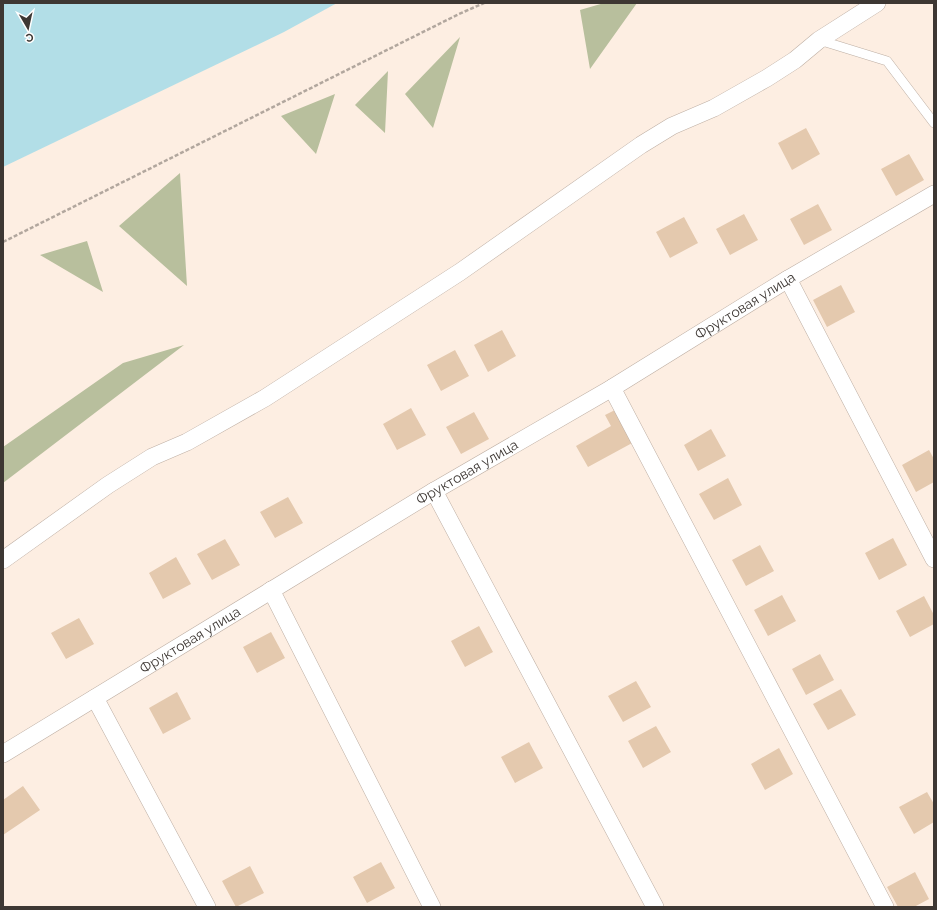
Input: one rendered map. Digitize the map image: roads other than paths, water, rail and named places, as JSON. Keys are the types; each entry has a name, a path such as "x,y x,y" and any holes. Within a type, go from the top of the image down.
{"street":[{"path":"3,560 108,485 152,457 187,442 265,398 460,272 641,144 672,126 714,108 767,78 795,60 819,40 877,3"},
{"name":"Фруктовая улица","path":"3,754 434,491 612,388 788,279 934,194"},
{"path":"788,279 934,559"},
{"path":"612,388 885,907"},
{"path":"434,491 655,907"},
{"path":"271,590 432,907"},
{"path":"95,698 207,907"}],"lane":[{"path":"819,40 887,61 934,123"}],"water":[{"path":"3,3 337,3 284,32 3,167"}]}
